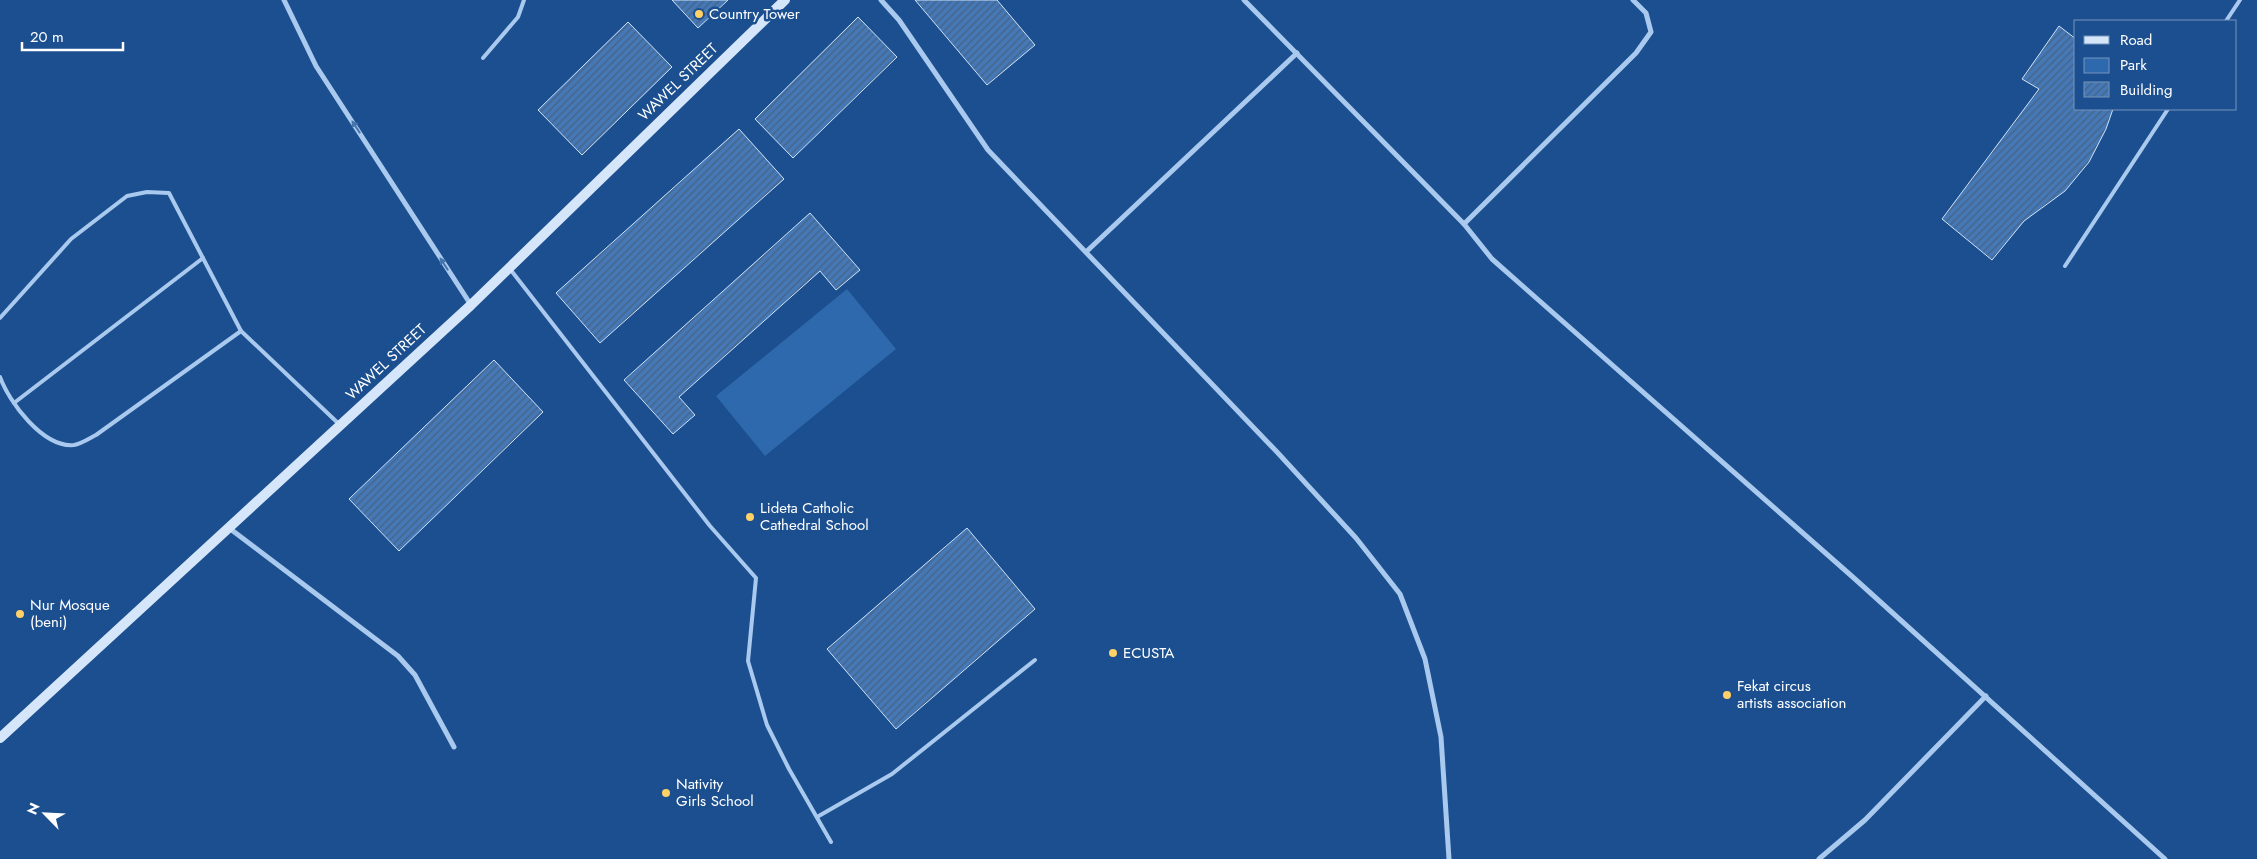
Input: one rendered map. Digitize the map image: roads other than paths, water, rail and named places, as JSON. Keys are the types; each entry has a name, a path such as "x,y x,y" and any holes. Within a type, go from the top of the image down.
{"main road":[{"name":"WAWEL STREET","path":"0,738 471,305 785,0"}],"street":[{"path":"284,0 316,66 471,305"},
{"path":"881,0 899,20 988,150 1277,452 1356,538 1400,594 1425,659 1441,736 1450,859"},
{"path":"1244,0 1464,224 1492,259 1986,696 2165,859"},
{"path":"1464,224 1636,53 1651,32 1646,14 1633,0"},
{"path":"1086,252 1297,52"},
{"path":"229,528 398,656 415,675 454,747"},
{"path":"1819,859 1865,820 1986,696"}],"lane":[{"path":"484,58 518,17 524,0"},
{"path":"2227,20 2240,0"},
{"path":"2065,266 2167,110"},
{"path":"0,318 71,239 127,196 147,192 169,193 241,331 340,425"},
{"path":"14,403 203,258"},
{"path":"508,268 710,526 756,578 748,660 767,725 789,769 831,842"},
{"path":"0,377 6,393 33,427 56,441 74,445 96,435 241,331"},
{"path":"816,817 892,774 1034,660"}],"place":[{"name":"Country Tower","path":"699,14"},
{"name":"Lideta Catholic Cathedral School","path":"750,517"},
{"name":"Nur Mosque (beni)","path":"20,614"},
{"name":"ECUSTA","path":"1113,653"},
{"name":"Fekat circus artists association","path":"1727,695"},
{"name":"Nativity Girls School","path":"666,793"}]}
